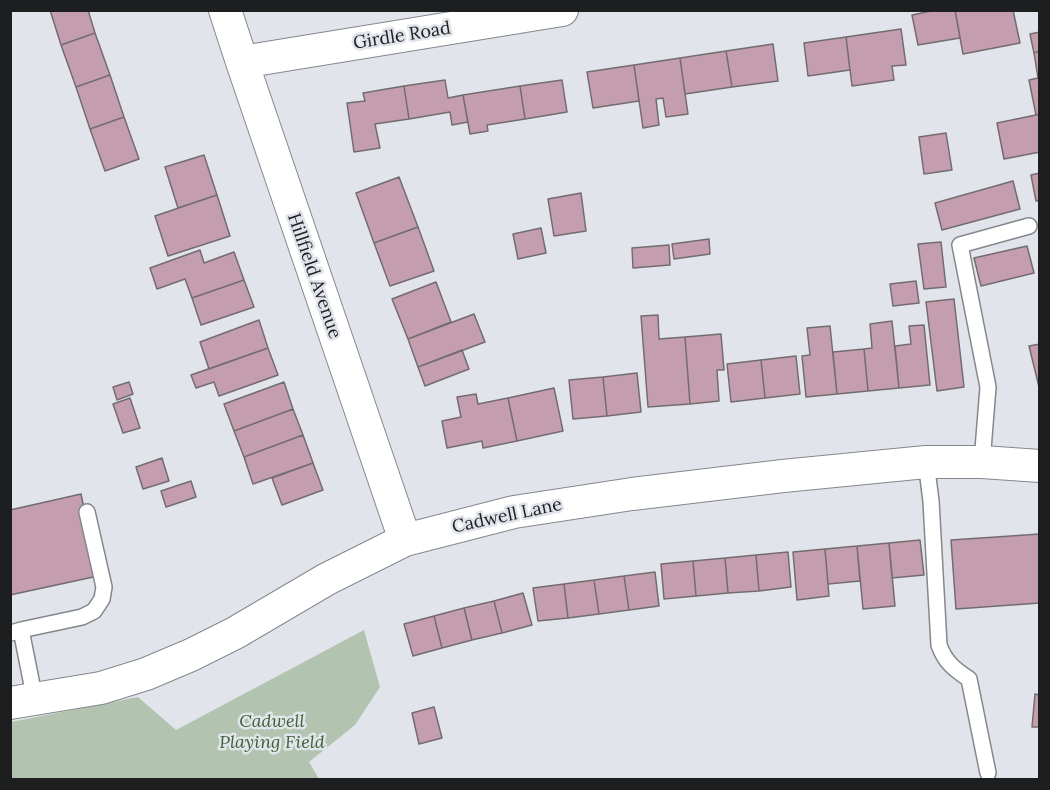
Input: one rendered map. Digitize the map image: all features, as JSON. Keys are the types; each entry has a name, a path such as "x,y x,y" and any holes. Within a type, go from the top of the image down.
{"street":[{"name":"Hillfield Avenue","path":"225,10 405,540"},
{"name":"Girdle Road","path":"242,62 562,10"},
{"name":"Cadwell Lane","path":"23,702 100,688 146,674 235,633 327,579 405,540 514,512 632,494 926,462 982,462 1040,466"}],"lane":[{"path":"982,462 988,387 960,245 1029,226"},
{"path":"926,462 931,501 939,645 943,657 969,679 988,773"},
{"path":"23,702 16,632 82,617 94,611 102,599 104,586 87,512"}],"green space":[{"name":"Cadwell Playing Field","path":"364,630 380,687 355,725 309,762 319,779 11,779 11,722 138,697 176,730"}],"building":[{"path":"50,10 88,10 95,33 61,45"},
{"path":"936,10 955,10 960,38 918,45 912,15"},
{"path":"955,10 1013,10 1020,43 963,54"},
{"path":"901,29 906,65 892,66 894,80 852,86 846,37"},
{"path":"1040,32 1040,51 1034,53 1030,34"},
{"path":"95,33 110,75 76,87 61,45"},
{"path":"846,37 850,70 808,76 804,43"},
{"path":"773,44 778,81 732,87 726,51"},
{"path":"726,51 732,87 685,94 680,58"},
{"path":"1040,51 1040,115 1036,115 1029,80 1038,78 1034,53"},
{"path":"680,58 688,114 666,117 663,98 656,99 659,125 643,128 634,65"},
{"path":"634,65 639,101 593,108 587,72"},
{"path":"110,75 124,117 90,129 76,87"},
{"path":"445,80 448,98 463,95 468,122 452,125 450,112 409,119 404,86"},
{"path":"562,80 567,112 525,119 520,86"},
{"path":"404,86 409,119 375,124 380,148 354,152 347,103 365,101 363,93"},
{"path":"520,86 525,119 487,125 488,131 470,134 463,95"},
{"path":"1040,115 1040,152 1004,159 997,123"},
{"path":"124,117 139,159 105,171 90,129"},
{"path":"946,133 952,170 924,174 919,137"},
{"path":"204,155 217,195 178,208 165,167"},
{"path":"1040,173 1040,201 1036,201 1031,175"},
{"path":"399,177 418,227 374,243 356,193"},
{"path":"1013,181 1020,209 942,230 935,203"},
{"path":"581,193 586,231 554,236 548,199"},
{"path":"217,195 230,236 168,256 155,216"},
{"path":"418,227 434,271 390,286 374,243"},
{"path":"541,228 546,253 518,259 513,234"},
{"path":"709,239 710,254 674,259 672,244"},
{"path":"941,242 946,287 924,289 918,244"},
{"path":"669,245 670,265 633,268 632,248"},
{"path":"1027,246 1034,273 981,286 974,258"},
{"path":"200,250 204,263 234,252 244,280 192,298 185,279 157,289 150,268"},
{"path":"244,280 254,307 201,325 192,298"},
{"path":"916,281 919,303 893,306 890,284"},
{"path":"436,282 451,322 408,339 392,299"},
{"path":"954,299 964,387 937,391 926,302"},
{"path":"474,314 485,342 418,367 408,339"},
{"path":"658,315 659,339 685,337 690,404 648,407 641,316"},
{"path":"259,320 268,348 209,369 200,342"},
{"path":"892,321 899,388 868,391 864,349 872,348 870,324"},
{"path":"924,325 930,385 899,388 895,346 911,344 909,326"},
{"path":"830,326 837,394 806,397 802,356 810,355 807,328"},
{"path":"721,334 724,370 717,370 719,401 690,404 685,337"},
{"path":"1040,344 1040,391 1029,346"},
{"path":"268,348 278,375 219,396 214,382 196,388 191,375"},
{"path":"864,349 868,391 837,394 833,352"},
{"path":"462,350 469,369 425,386 418,367"},
{"path":"796,356 800,394 765,398 761,360"},
{"path":"761,360 765,398 731,402 727,364"},
{"path":"637,373 641,412 607,416 603,377"},
{"path":"603,377 607,416 573,419 569,380"},
{"path":"129,382 133,394 117,400 113,387"},
{"path":"284,382 293,409 234,431 224,404"},
{"path":"554,388 563,431 517,441 508,398"},
{"path":"476,394 478,404 508,398 517,441 483,448 482,441 447,448 442,421 461,417 457,397"},
{"path":"130,398 140,428 123,433 113,404"},
{"path":"293,409 303,435 244,457 234,431"},
{"path":"303,435 313,463 253,484 244,457"},
{"path":"162,458 169,481 143,489 136,467"},
{"path":"313,463 323,490 282,505 272,478"},
{"path":"191,481 196,497 166,507 161,491"},
{"path":"81,494 98,576 10,595 10,510"},
{"path":"1040,534 1040,603 956,609 951,540"},
{"path":"920,540 924,575 892,578 889,543"},
{"path":"889,543 895,606 863,609 857,546"},
{"path":"857,546 860,581 828,584 825,549"},
{"path":"825,549 829,596 797,600 793,552"},
{"path":"788,552 791,587 759,591 756,555"},
{"path":"756,555 759,591 728,593 725,558"},
{"path":"725,558 728,593 696,596 693,561"},
{"path":"693,561 696,596 664,599 661,564"},
{"path":"655,572 659,606 629,610 624,576"},
{"path":"624,576 629,610 599,614 594,580"},
{"path":"594,580 599,614 568,618 564,584"},
{"path":"564,584 568,618 538,621 533,588"},
{"path":"523,593 532,625 502,633 494,601"},
{"path":"494,601 502,633 472,640 464,608"},
{"path":"464,608 472,640 442,648 434,616"},
{"path":"434,616 442,648 413,656 404,624"},
{"path":"1035,694 1040,695 1040,727 1032,727"},
{"path":"434,707 442,738 419,744 412,713"}]}
